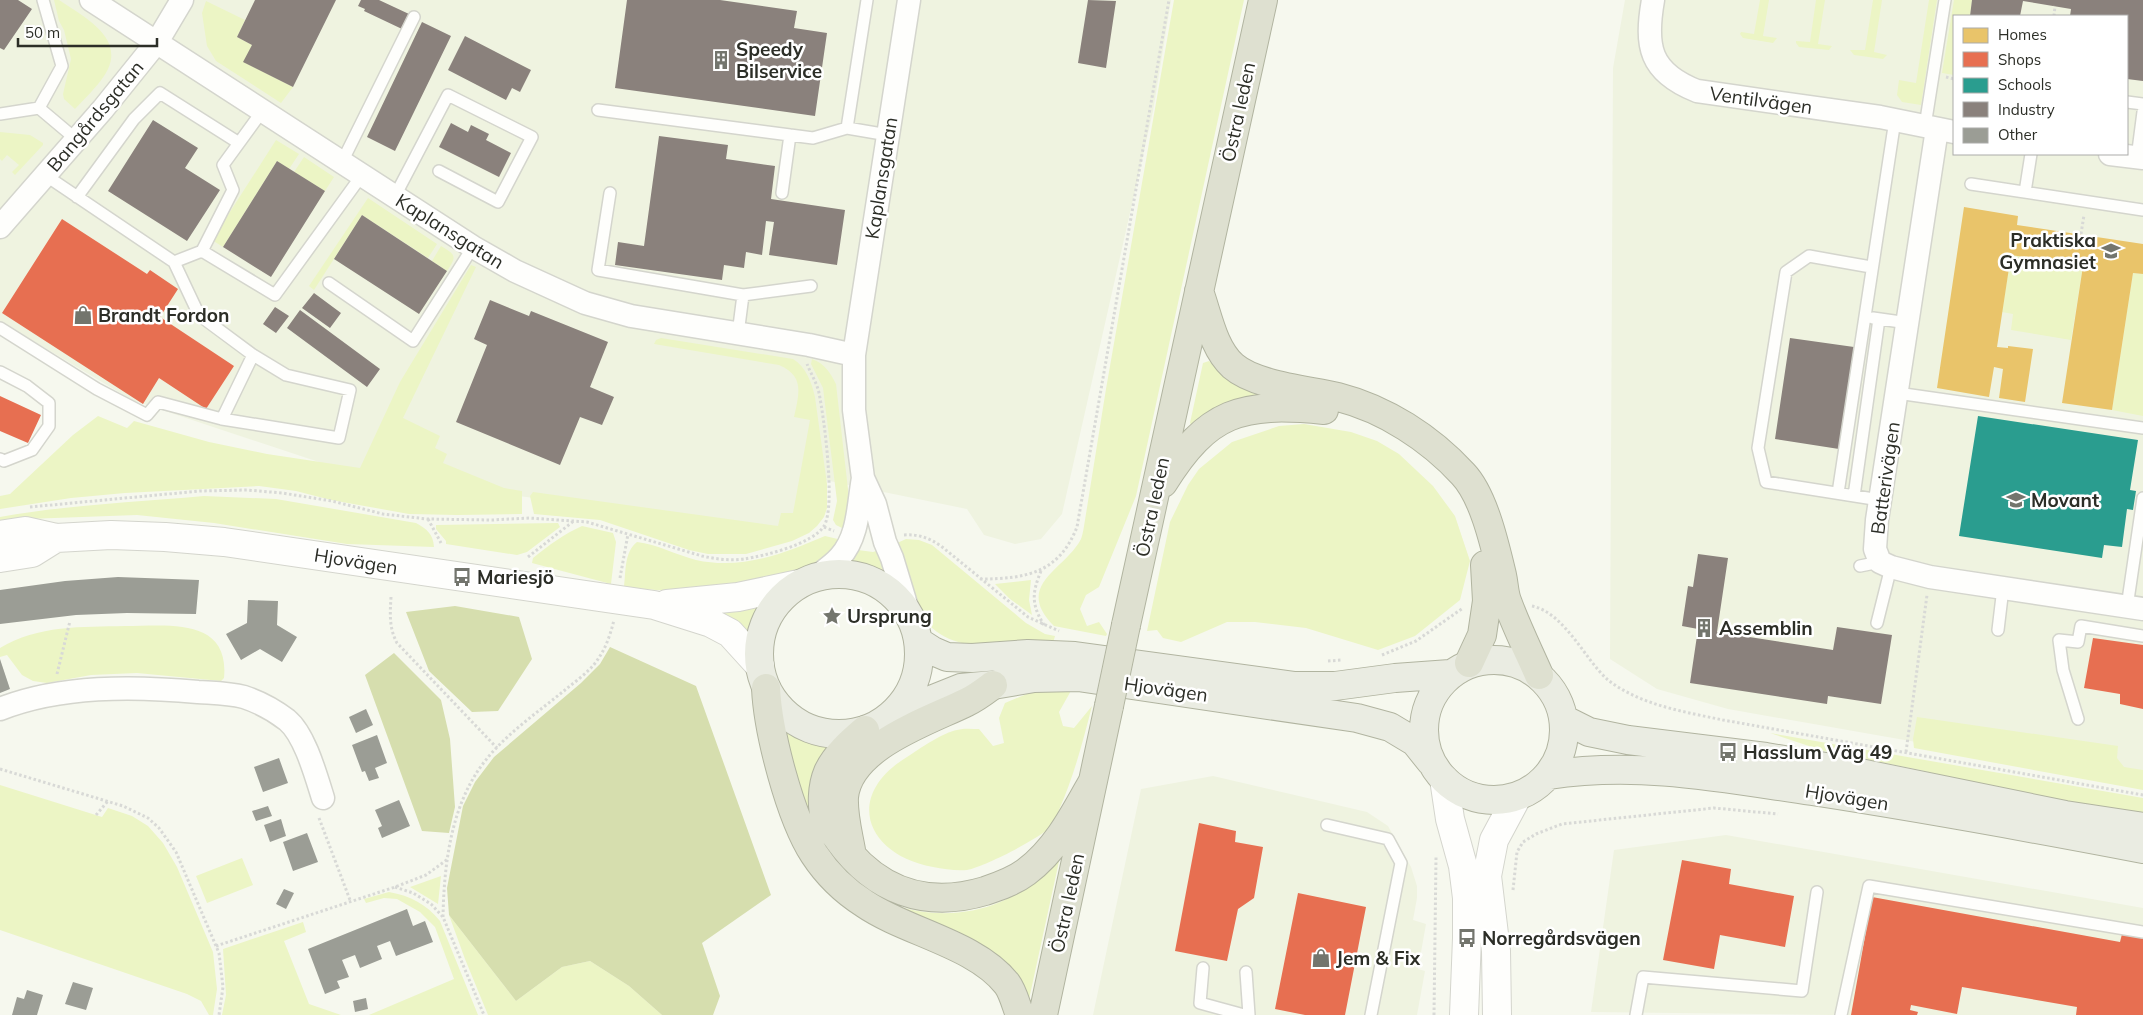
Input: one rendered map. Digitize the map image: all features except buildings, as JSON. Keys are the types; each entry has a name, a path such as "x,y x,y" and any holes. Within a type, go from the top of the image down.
{"highway":[{"name":"Östra leden","path":"1043,1015 1126,624 1263,0"},
{"path":"1200,291 1222,354 1234,368 1253,377 1284,386 1339,397 1367,407 1406,427 1440,451 1464,475 1483,508 1506,600 1539,674"},
{"path":"1154,497 1178,460 1198,436 1221,420 1241,413 1264,408 1289,406 1336,410 1360,418 1399,436 1431,461 1452,482 1469,511 1480,542 1487,572 1487,601 1482,635 1460,669"},
{"path":"763,676 768,711 787,790 800,826 814,854 830,874 865,904 886,916 961,950 989,967 1007,984 1020,1015"},
{"path":"853,859 844,816 844,795 852,774 866,757 897,736 941,713 968,702 993,685"},
{"path":"865,730 842,751 828,773 822,798 826,822 853,859 873,876 890,886 909,893 949,898 972,895 1014,880 1042,858 1066,828 1093,781"}],"main road":[{"name":"Hjovägen","path":"0,535 25,531 56,538 120,535 224,542 654,605 711,623 730,633 763,676"},
{"name":"Hjovägen","path":"0,558 32,553 56,538"},
{"path":"834,574 852,574 869,579 885,588 899,600 909,614 915,626 919,642 920,658 912,688 891,716 865,730 832,734 800,724 786,714 775,702 763,676 759,650 767,619 775,605 786,593 807,581 834,574"},
{"name":"Hjovägen","path":"654,605 738,597 807,581"},
{"name":"Hjovägen","path":"919,642 933,652 947,657 972,658 1028,654 1076,656 1295,686 1335,686 1460,669"},
{"path":"1438,771 1460,791 1478,799 1497,801 1517,797 1534,788 1549,775 1559,758 1565,740 1565,720 1560,703 1551,687 1539,674 1523,665 1506,660 1487,659 1460,669 1437,689 1428,705 1424,724 1425,744 1438,771 1463,866 1467,938 1464,1015"},
{"name":"Hjovägen","path":"891,716 961,688 1034,678 1078,677 1357,718 1390,727 1415,742 1438,771"},
{"name":"Hjovägen","path":"1565,720 1589,732 1628,740 1828,767 2065,815 2143,827"},
{"name":"Hjovägen","path":"1549,775 1575,772 1644,770 1706,774 1906,806 2143,849"},
{"path":"1497,1015 1496,951 1487,876 1494,840 1517,797"}],"street":[{"name":"Kaplansgatan","path":"91,0 515,272 585,303 631,316 810,345 854,355"},
{"name":"Bangårdsgatan","path":"0,227 77,140 157,42 182,0"},
{"name":"Kaplansgatan","path":"807,581 839,559 847,549 856,525 863,478 854,410 854,355 909,0"},
{"name":"Ventilvägen","path":"1653,0 1649,26 1649,45 1657,61 1667,74 1681,84 1697,91 1895,120 1939,129"},
{"name":"Batterivägen","path":"1877,565 1875,549 1880,500 1939,129"},
{"path":"2118,155 2140,158"},
{"name":"Kaplansgatan","path":"863,478 875,504 885,542 892,558 909,614"},
{"path":"1877,565 1930,576 2135,608"},
{"path":"0,709 17,702 96,688 179,690 244,697 267,707 289,722 302,741 323,798"}],"lane":[{"path":"39,108 62,66 43,0"},
{"path":"848,128 867,0"},
{"path":"1939,129 1945,0"},
{"path":"342,162 414,18"},
{"path":"77,197 134,119 160,93 239,143"},
{"path":"396,196 448,94 532,137 498,202 439,171"},
{"path":"2128,102 2143,104"},
{"path":"0,114 39,108 77,140"},
{"path":"174,262 202,251 233,190 223,165 263,110"},
{"path":"598,110 813,138 848,128 888,135"},
{"path":"2140,158 2143,112"},
{"path":"1838,493 1895,120"},
{"path":"782,193 790,135"},
{"path":"2025,192 2031,155"},
{"path":"0,328 97,389 147,415 158,402 222,419 339,438 350,390 286,375 254,355 198,315 174,262 45,175"},
{"path":"202,251 275,295 362,175"},
{"path":"1971,184 2143,210"},
{"path":"610,193 598,270 743,295 811,286"},
{"path":"329,283 413,341 473,246"},
{"path":"1872,267 1809,256 1786,272 1758,448 1766,482 1880,500"},
{"path":"738,334 743,295"},
{"path":"1864,317 1908,323"},
{"path":"1854,496 1879,319"},
{"path":"222,419 254,355"},
{"path":"0,372 27,386 49,403 49,426 32,450 1,463"},
{"path":"1897,393 2143,428"},
{"path":"2135,608 2143,498"},
{"path":"1877,565 1877,623"},
{"path":"1998,630 2003,588"},
{"path":"2078,719 2062,670 2059,640 2078,642 2081,626 2143,636"},
{"path":"1327,826 1388,839 1401,863 1370,1015"},
{"path":"1841,1015 1869,886 2143,932"},
{"path":"1636,1015 1644,977 1802,991 1817,892"},
{"path":"1203,968 1200,1003 1244,1015"},
{"path":"1246,972 1249,1015"}],"path":[{"path":"980,579 1028,576 1041,571 1062,555 1071,543 1079,520 1169,0"},
{"path":"2054,15 2055,6"},
{"path":"2081,234 2084,212"},
{"path":"21,508 200,491 246,490 282,493 332,501 383,514 427,519 492,520 529,518 575,520 602,526 702,556 716,559 743,559 808,539 824,526 830,510 829,478 819,392 806,362"},
{"path":"427,519 442,543"},
{"path":"528,557 575,520"},
{"path":"619,586 628,534"},
{"path":"1041,571 1036,584 1034,598 1036,612 1045,625"},
{"path":"1906,752 1928,592"},
{"path":"391,597 390,622 392,633 398,643 496,748"},
{"path":"443,917 448,859 461,802 472,780 496,748 586,673 600,656 610,636 615,617"},
{"path":"52,696 70,621"},
{"path":"0,769 108,801 135,811 148,818 169,839 183,867 216,946 222,968 223,987 219,1015"},
{"path":"323,798 317,813 350,900"},
{"path":"96,815 108,801"},
{"path":"1512,895 1517,852 1523,842 1536,834 1562,824 1714,808 1778,814"},
{"path":"1434,1015 1436,854"},
{"path":"216,946 350,900 395,887 426,875 448,859"},
{"path":"395,887 413,893 431,904 443,917 484,1015"}],"shaded area":[{"path":"0,0 1171,0 1153,111 1062,514 1041,539 1015,544 984,535 967,509 805,476 795,530 364,477 132,400 0,321"},
{"path":"1625,0 2143,0 2143,782 1728,709 1657,689 1610,659 1613,68"},
{"path":"1213,776 1367,812 1388,826 1411,867 1417,886 1413,920 1426,924 1418,969 1425,971 1417,1015 1093,1015 1141,789"},
{"path":"1726,835 2143,908 2143,1015 1833,1015 1591,1012 1614,850"}],"green space":[{"path":"54,0 59,0 100,30 107,40 111,51 110,63 104,76 75,109 64,99 63,94 71,59"},
{"path":"1174,0 1244,0 1136,496 1099,587 1086,595 1080,609 1087,626 1099,622 1107,634 1106,636 1054,626 1043,612 1039,599 1040,589 1046,579 1074,550 1083,532"},
{"path":"1760,0 1769,0 1763,36 1777,38 1773,43 1743,38 1740,34 1741,32 1754,34"},
{"path":"1816,0 1825,0 1818,44 1832,46 1829,50 1799,47 1796,43 1796,41 1810,42"},
{"path":"1873,0 1882,0 1874,52 1887,55 1883,59 1854,55 1850,50 1865,50"},
{"path":"1929,0 1937,0 1921,105 1902,102 1897,95 1899,80 1916,83"},
{"path":"1954,0 1972,0 1970,15 1953,15 1953,75 1942,73"},
{"path":"206,1 245,20 237,37 252,45 244,62 293,87 281,103 216,61 207,46 202,13"},
{"path":"0,132 30,135 43,143 15,175 12,172 19,165 7,155 2,161 0,159"},
{"path":"276,140 299,154 289,169 277,161 223,247 212,240"},
{"path":"304,157 334,177 325,191 294,172"},
{"path":"368,198 437,244 428,258 362,215 314,290 309,286"},
{"path":"441,246 453,256 447,271 432,261"},
{"path":"2011,255 2083,266 2071,340 2011,330 2013,314 2002,312"},
{"path":"471,265 476,267 403,418 440,436 435,448 447,454 443,463 504,488 522,491 522,514 409,514 331,500 296,491 259,486 125,493 71,498 0,509 0,496 10,494 73,435 98,416 127,428 134,421 209,442 267,454 360,468 400,382"},
{"path":"2133,273 2143,274 2143,416 2112,410"},
{"path":"661,338 793,359 805,371 815,397 827,484 827,508 824,517 809,533 792,541 746,554 708,554 689,550 600,520 534,514 530,496 533,492 778,526 781,513 793,513 810,420 794,417 798,386 793,375 779,365 654,344 656,340"},
{"path":"812,359 827,369 836,384 849,498 846,530 836,525 833,520 837,501 823,388 811,364"},
{"path":"1209,361 1221,372 1278,393 1193,427 1190,423 1203,363"},
{"path":"1304,424 1351,432 1377,441 1399,454 1433,486 1455,516 1470,561 1460,600 1415,636 1378,650 1306,628 1255,622 1227,622 1181,642 1163,638 1157,630 1147,631 1170,522 1188,485 1199,469 1232,442 1279,426"},
{"path":"204,496 276,499 416,523 429,532 434,547 347,544 214,523 137,515 27,519 0,523 0,517 51,510"},
{"path":"558,523 560,527 527,552 517,555 446,544 446,541 436,529 436,525"},
{"path":"582,526 613,533 616,542 611,584 532,563 533,558 545,549 563,536"},
{"path":"825,536 842,540 825,559 774,579 694,591 624,587 628,557 637,542 652,545 696,560 730,563 746,562 778,554"},
{"path":"906,539 919,540 932,545 1026,623 1045,634 1055,636 1053,643 1000,646 964,644 948,638 934,629 917,608 903,571 895,544"},
{"path":"858,550 873,552 879,550 887,575 873,568 850,562"},
{"path":"1031,580 1029,600 1032,615 1010,599 995,584"},
{"path":"765,600 752,624 750,636 719,615 717,607"},
{"path":"455,606 519,617 532,659 498,711 472,712 429,671 406,612"},
{"path":"159,625 192,629 206,634 217,644 223,658 224,678 221,681 137,673 91,675 47,683 33,681 22,675 7,655 0,657 0,648 15,640 45,631"},
{"path":"610,647 696,686 771,895 702,943 720,996 713,1015 662,1015 629,986 590,961 562,967 516,1001 449,915 447,888 463,806 475,782 494,757 581,683 600,664"},
{"path":"394,653 441,700 450,739 455,807 449,833 422,831 365,675"},
{"path":"1072,689 1059,712 1063,726 1074,728 1092,706 1074,771 1056,819 1051,827 1010,852 967,870 937,868 910,860 892,850 878,837 871,822 869,806 875,789 887,772 925,745 952,731 960,729 979,729 993,746 1004,743 999,718 1005,703 1034,691"},
{"path":"1917,717 2118,746 2117,758 2124,767 2143,770 2143,790 1914,748 1913,739"},
{"path":"780,722 805,735 833,743 821,760 815,776 813,784 814,813 822,842 838,867 858,886 844,875 824,852 808,825 795,787"},
{"path":"1770,733 2143,798 2143,815 2014,793 1920,770 1824,751"},
{"path":"0,785 102,817 108,808 132,816 148,826 163,843 177,867 213,952 217,989 213,1015 209,1015 201,1001 187,994 0,930"},
{"path":"1061,852 1028,1004 1012,975 999,962 917,922 866,893 859,887 884,901 912,910 942,913 972,911 1009,898 1026,887"},
{"path":"242,858 253,885 207,903 196,876"},
{"path":"441,876 438,904 410,887"},
{"path":"389,892 418,902 440,921 478,1015 369,1015 454,979 435,927 420,912 397,899 384,898 366,903 364,899"},
{"path":"449,915 516,1001 562,967 590,961 629,986 662,1015 488,1015"},
{"path":"303,922 306,932 284,941 309,1004 341,1015 222,1015 226,995 223,949"}],"place":[{"name":"Speedy Bilservice","path":"721,60"},
{"name":"Praktiska Gymnasiet","path":"2111,251"},
{"name":"Brandt Fordon","path":"83,315"},
{"name":"Movant","path":"2016,500"},
{"name":"Mariesjö","path":"462,577"},
{"name":"Ursprung","path":"832,616"},
{"name":"Assemblin","path":"1704,628"},
{"name":"Hasslum Väg 49","path":"1728,752"},
{"name":"Norregårdsvägen","path":"1467,938"},
{"name":"Jem & Fix","path":"1321,958"}]}
